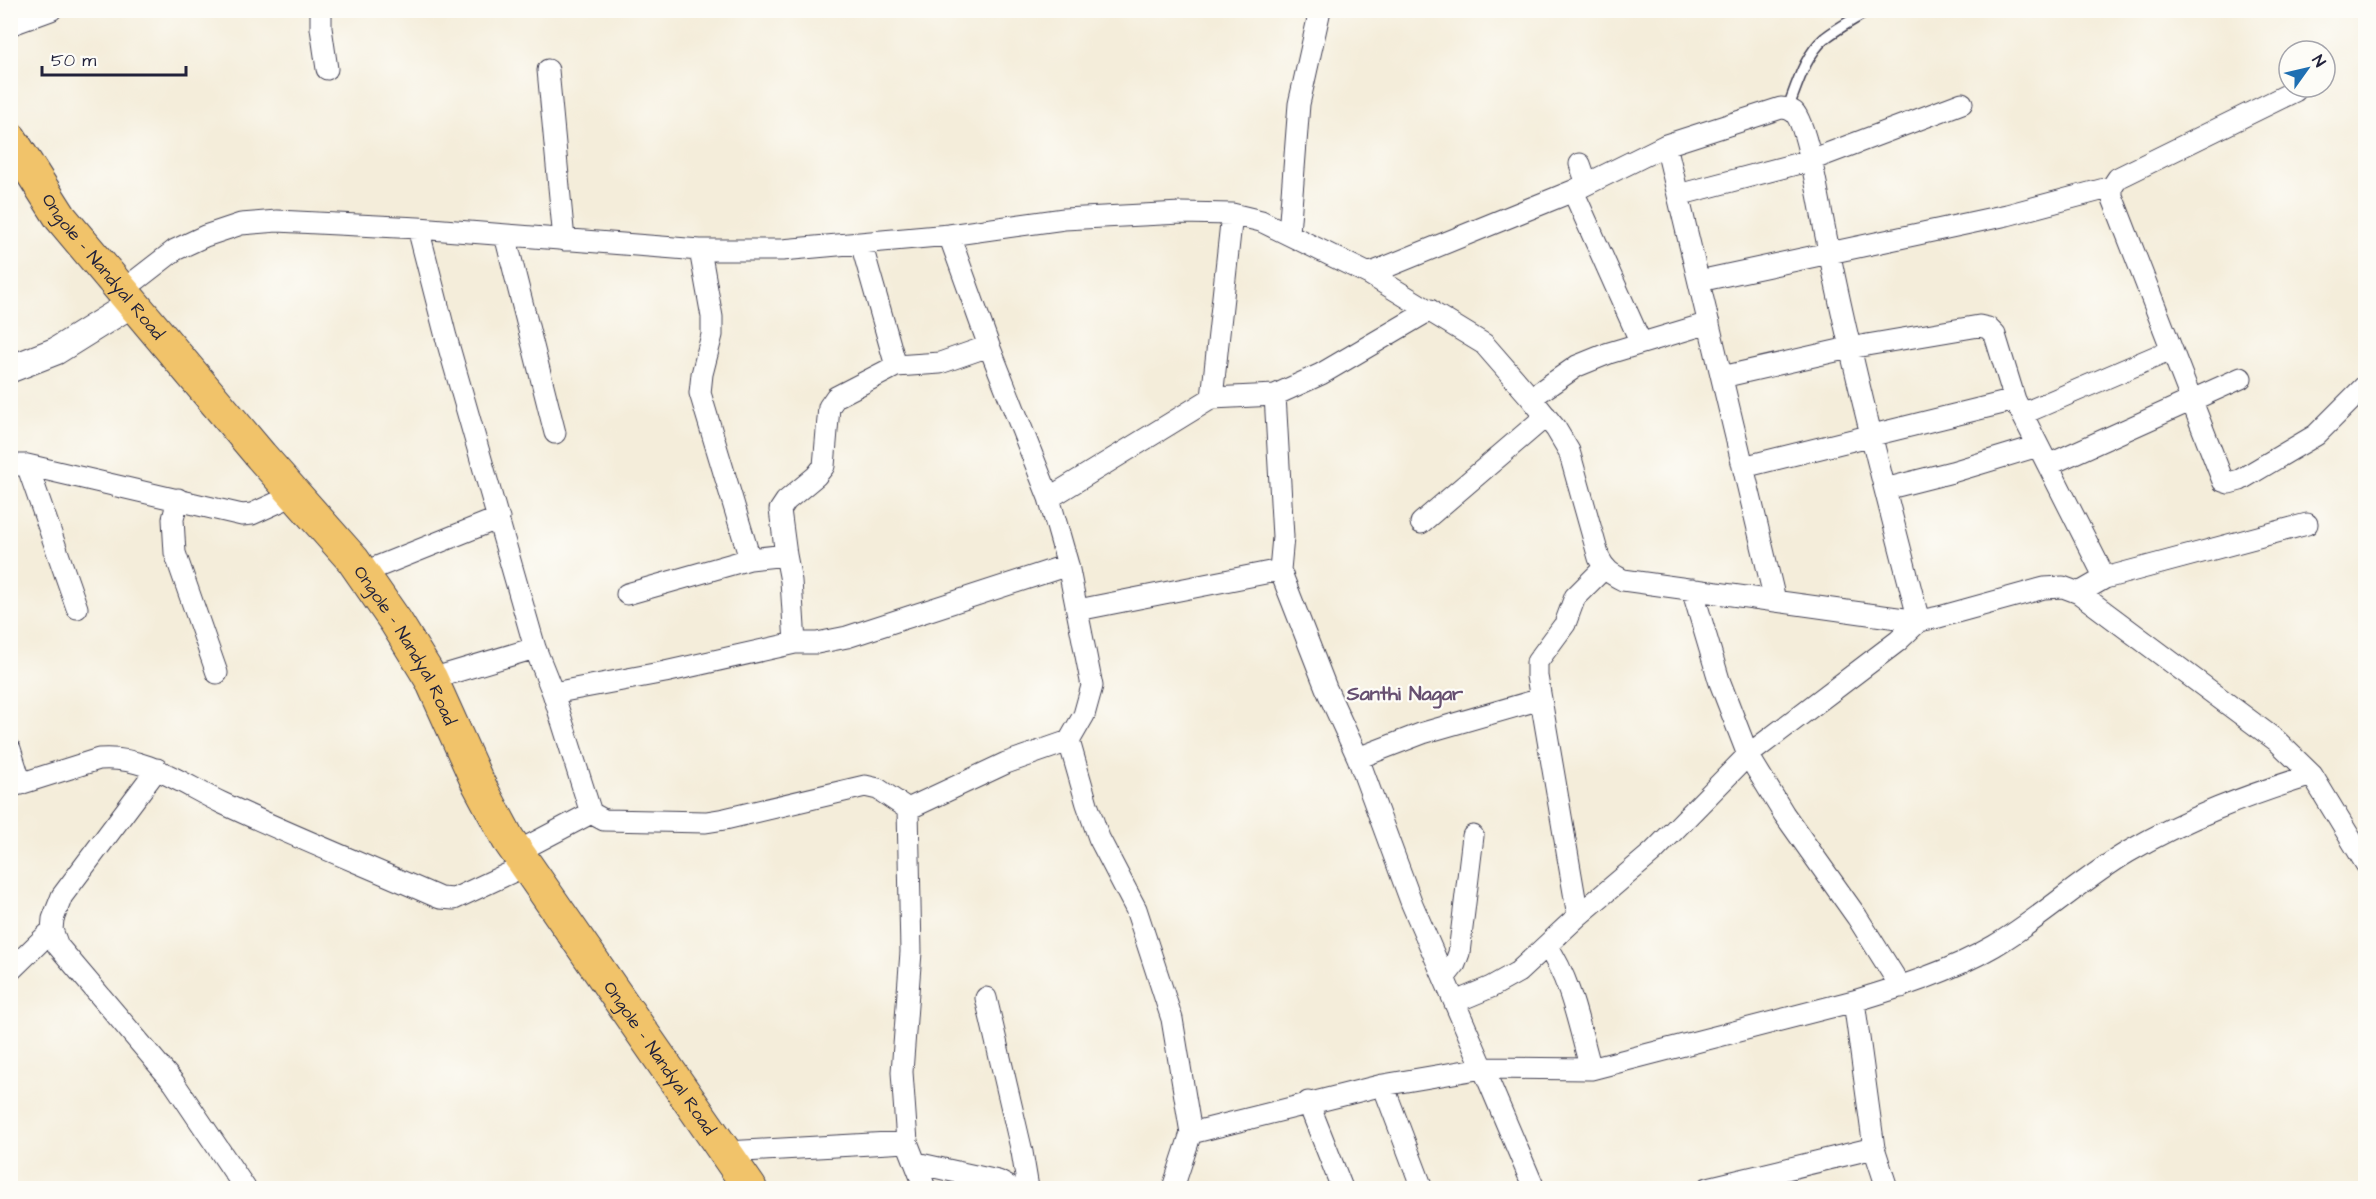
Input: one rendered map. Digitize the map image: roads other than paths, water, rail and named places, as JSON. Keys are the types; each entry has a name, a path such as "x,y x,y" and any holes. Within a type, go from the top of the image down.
{"main road":[{"name":"Ongole - Nandyal Road","path":"10,138 61,218 121,301 283,500 351,579 379,619 417,687 465,792 750,1188"},
{"name":"Ongole - Nandyal Road","path":"10,174 74,258 121,301 362,573 396,622 430,679 515,862 733,1188"}],"street":[{"path":"10,25 51,10"},
{"path":"321,10 327,69"},
{"path":"1289,233 1299,104 1320,10"},
{"path":"549,69 564,240"},
{"path":"2279,99 2118,178 2112,187 2112,196 2219,476 2223,481 2229,483 2240,480 2316,435 2366,385"},
{"path":"1678,195 1811,160 1962,103"},
{"path":"1369,274 1580,187 1666,145 1781,108 1788,108 1795,113 1811,160 1849,348 1919,621"},
{"path":"1666,145 1775,600"},
{"path":"1580,164 1580,187 1641,343"},
{"path":"1699,281 2007,215 2112,187"},
{"path":"10,369 56,351 121,301 175,250 205,236 241,224 277,221 418,228 700,250 782,250 949,235 1064,219 1181,213 1232,214 1261,220 1369,274 1484,344 1556,429 1572,459 1599,558 1604,568 1623,580 1919,621 2044,588 2063,587 2079,592 2277,741 2312,775 2366,864"},
{"path":"1212,398 1232,214"},
{"path":"418,228 446,337 535,648 553,693 591,813 604,820 619,822 706,822 865,786 878,789 908,809"},
{"path":"505,235 555,433"},
{"path":"908,809 1006,763 1069,741 1084,714 1092,686 1068,565 1049,498 989,346 949,235"},
{"path":"861,243 896,366"},
{"path":"700,250 712,335 702,374 700,393 750,559"},
{"path":"1049,498 1212,398 1275,395 1322,374 1430,310"},
{"path":"1531,398 1577,366 1641,343 1709,323"},
{"path":"1722,377 1849,348 1979,326 1989,328 1995,335 2018,407 2105,578"},
{"path":"795,643 791,581 780,510 786,501 816,476 824,466 829,407 836,397 896,366 940,363 989,346"},
{"path":"1743,466 1870,435 2018,407 2171,350"},
{"path":"2048,465 2241,378"},
{"path":"1275,395 1283,537 1280,570 1326,688 1358,758 1412,904 1534,1188"},
{"path":"1421,524 1546,417"},
{"path":"1885,489 2038,446"},
{"path":"19,465 242,515 252,514 283,500"},
{"path":"19,465 77,608"},
{"path":"178,499 173,519 175,553 217,673"},
{"path":"362,573 499,518"},
{"path":"2079,592 2105,578 2307,524"},
{"path":"627,594 750,559 786,555"},
{"path":"553,693 665,672 795,643 817,643 847,637 1068,565"},
{"path":"1578,916 1537,676 1538,662 1565,624 1575,597 1604,568"},
{"path":"1077,610 1280,570"},
{"path":"1692,589 1719,680 1748,755 1784,814 1857,917 1901,987"},
{"path":"1455,1002 1506,980 1653,852 1748,755 1898,641 1919,621"},
{"path":"430,679 535,648"},
{"path":"1358,758 1423,733 1541,699"},
{"path":"1069,741 1087,804 1100,838 1136,909 1172,1019 1191,1134 1173,1188"},
{"path":"10,749 16,786 99,759 114,758 157,769 221,802 440,898 454,899 591,813"},
{"path":"157,769 62,896 55,909 52,930 58,946 68,960 119,1016 174,1083 244,1188"},
{"path":"1191,1134 1308,1102 1383,1085 1483,1068 1591,1069 1901,987 1994,946 2126,854 2166,831 2237,800 2312,775"},
{"path":"908,809 911,952 902,1072 907,1142 926,1188"},
{"path":"1444,978 1455,964 1459,953 1473,836"},
{"path":"10,971 52,930"},
{"path":"1547,946 1557,959 1572,998 1591,1069"},
{"path":"986,998 1022,1152 1028,1188"},
{"path":"1854,1001 1874,1148 1887,1188"},
{"path":"1383,1085 1422,1188"},
{"path":"1308,1102 1342,1188"},
{"path":"726,1152 907,1142"},
{"path":"1708,1188 1874,1148"},
{"path":"916,1163 990,1179 1011,1188"}],"lane":[{"path":"1788,108 1813,51 1824,39 1869,10"}],"district":[{"name":"Santhi Nagar","path":"1405,694"}]}
